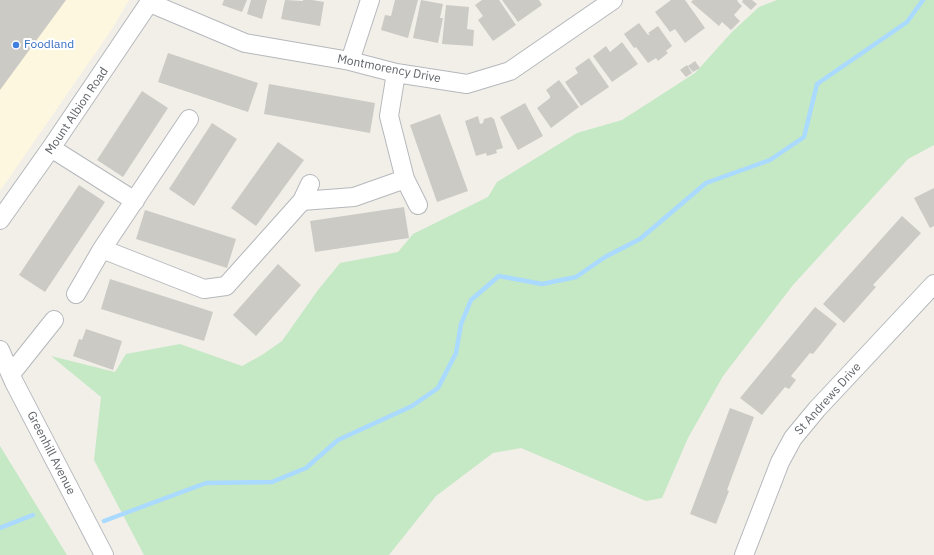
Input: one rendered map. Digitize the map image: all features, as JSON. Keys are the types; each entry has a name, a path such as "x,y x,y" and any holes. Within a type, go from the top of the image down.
{"street":[{"path":"350,61 370,0"},
{"name":"Montmorency Drive","path":"151,2 245,43 350,61 396,73 467,84 510,71 613,0"},
{"name":"Mount Albion Road","path":"0,220 151,2"},
{"path":"396,73 389,116 405,179 418,205"},
{"path":"76,294 102,249 189,118"},
{"path":"51,148 135,201"},
{"path":"302,202 354,197 405,179"},
{"path":"102,249 204,289 226,286 302,202 310,184"},
{"name":"St Andrews Drive","path":"744,555 780,462 793,438 817,409 934,284"},
{"path":"8,374 54,320"},
{"name":"Greenhill Avenue","path":"0,350 8,374 104,555"}],"shaded area":[{"path":"0,0 129,0 112,29 0,191"}],"green space":[{"path":"777,0 934,0 934,145 908,159 793,285 723,376 688,438 662,498 646,501 521,448 493,453 436,496 389,555 144,555 94,460 101,397 51,356 115,372 126,354 180,344 242,366 262,355 282,341 318,290 340,263 398,252 413,234 488,197 497,182 577,133 622,120 695,73 732,32 759,7"},
{"path":"0,446 67,555 0,555"}],"building":[{"name":"Foodland","path":"0,0 66,0 0,90"},
{"path":"224,0 247,0 242,12 222,5"},
{"path":"251,0 267,0 262,19 247,14"},
{"path":"285,0 312,0 324,2 320,26 281,19"},
{"path":"395,0 418,0 408,38 381,30 385,15 391,16"},
{"path":"421,0 443,4 440,18 443,18 438,43 413,38"},
{"path":"482,0 499,0 516,25 493,41 478,20 483,16 475,5"},
{"path":"502,0 539,0 542,5 518,22"},
{"path":"671,0 685,0 705,28 685,43 675,29 670,32 655,12"},
{"path":"693,0 738,0 737,1 742,6 734,15 740,21 731,30 722,22 719,26 691,2"},
{"path":"743,0 752,0 757,4 751,10 742,2"},
{"path":"446,5 469,7 467,29 474,30 473,46 442,44"},
{"path":"639,23 648,35 650,34 648,33 658,26 672,46 666,51 668,53 658,61 656,58 648,63 636,47 634,48 624,34"},
{"path":"622,42 638,64 612,82 593,56 606,46 610,52"},
{"path":"168,53 258,83 248,112 158,82"},
{"path":"589,58 609,87 581,106 565,82 578,73 575,68"},
{"path":"695,61 700,68 693,72 688,66"},
{"path":"687,65 692,73 686,77 680,70"},
{"path":"559,80 579,107 551,128 537,108 550,98 546,90"},
{"path":"269,84 375,103 370,133 264,114"},
{"path":"142,91 168,108 123,177 97,160"},
{"path":"525,103 543,136 518,150 500,117"},
{"path":"440,114 468,191 437,202 410,125"},
{"path":"478,116 480,124 483,123 484,119 491,117 494,119 503,148 496,150 497,153 487,156 486,153 476,156 465,121"},
{"path":"212,123 237,139 194,206 169,189"},
{"path":"278,142 304,160 256,226 231,208"},
{"path":"79,185 105,202 45,292 19,275"},
{"path":"934,188 934,226 930,228 914,198"},
{"path":"404,207 409,238 315,252 310,221"},
{"path":"145,210 236,239 227,268 136,239"},
{"path":"902,216 921,233 873,285 876,287 844,323 823,304"},
{"path":"278,264 301,285 256,336 233,315"},
{"path":"110,279 213,312 204,341 101,309"},
{"path":"815,307 837,324 813,354 810,353 791,376 796,380 789,389 785,387 762,415 740,398"},
{"path":"86,329 122,341 113,370 73,356 79,339 82,340"},
{"path":"730,408 754,417 727,490 729,491 716,524 690,514"}],"waterway":[{"path":"104,521 206,483 272,482 306,468 338,440 412,406 438,388 456,353 461,324 471,300 499,276 542,284 576,277 605,257 640,239 706,183 770,160 804,137 817,84 907,22 923,0"},
{"path":"0,528 33,515"}],"place":[{"name":"Foodland","path":"16,45"}]}
